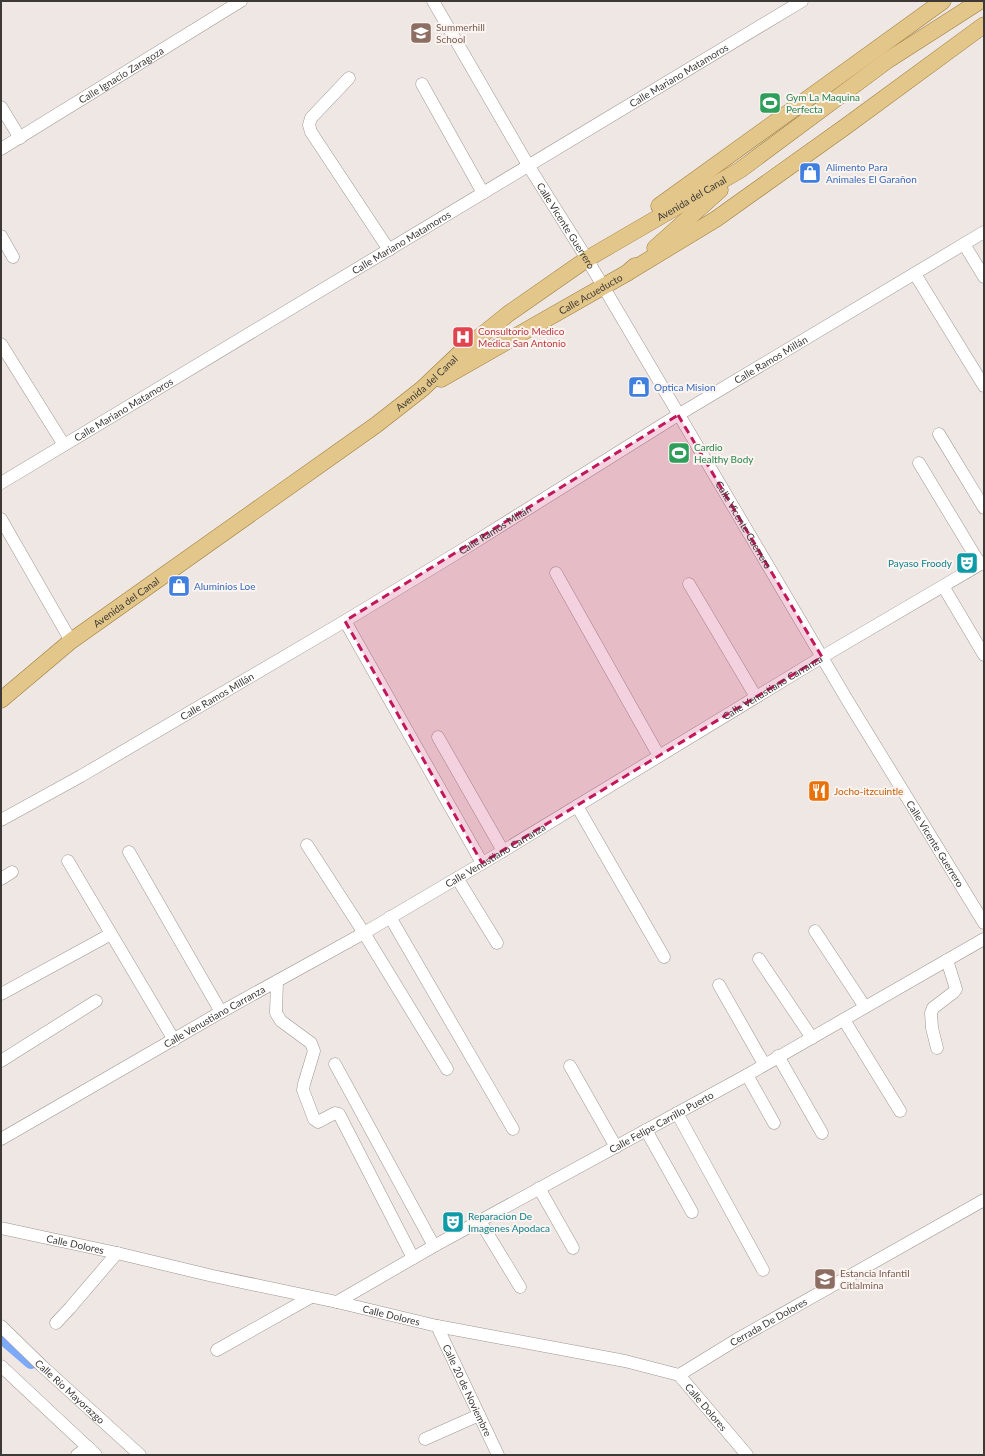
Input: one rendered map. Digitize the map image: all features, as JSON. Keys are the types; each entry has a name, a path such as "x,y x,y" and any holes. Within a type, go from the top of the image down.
{"main road":[{"path":"611,244 647,215 943,1"},
{"name":"Avenida del Canal","path":"1,700 71,641 376,425 422,389 461,352 502,319 587,259 741,169 888,60 980,1"},
{"path":"627,273 716,219 851,123 984,25"},
{"name":"Calle Acueducto","path":"422,389 627,273 741,169"}],"street":[{"name":"Calle Ignacio Zaragoza","path":"1,148 20,138 242,1"},
{"name":"Calle Vicente Guerrero","path":"433,1 528,165 587,259 849,703 984,923"},
{"name":"Calle Mariano Matamoros","path":"1,483 802,1"},
{"path":"349,78 311,118 308,125 310,132 389,250"},
{"path":"422,84 483,193"},
{"path":"1,107 20,138"},
{"name":"Calle Ramos Millán","path":"1,820 81,776 345,621 678,415 984,232"},
{"path":"1,236 13,257"},
{"path":"964,244 984,277"},
{"path":"915,274 984,386"},
{"path":"1,344 64,445"},
{"path":"939,434 984,508"},
{"path":"920,463 982,563"},
{"path":"1,519 71,641"},
{"name":"Calle Venustiano Carranza","path":"1,1139 221,1012 390,918 822,657 982,563"},
{"path":"556,573 659,756"},
{"path":"689,584 756,697"},
{"path":"943,586 984,654"},
{"path":"345,621 482,863"},
{"path":"438,737 503,851"},
{"path":"577,806 664,957"},
{"path":"307,845 364,932 447,1069"},
{"path":"129,852 221,1012"},
{"path":"68,861 174,1040"},
{"path":"1,878 12,872"},
{"path":"458,878 497,943"},
{"path":"390,918 513,1129"},
{"path":"815,931 866,1007"},
{"path":"1,994 112,934"},
{"name":"Calle Felipe Carrillo Puerto","path":"337,1302 434,1246 747,1075 984,939"},
{"path":"759,959 812,1038"},
{"path":"937,1048 932,1028 931,1013 933,1008 954,992 956,988 947,960"},
{"path":"277,981 276,1013 278,1017 281,1021 311,1042 313,1047 314,1051 303,1090 314,1119 318,1122 335,1113 339,1114 413,1258"},
{"path":"719,985 764,1064"},
{"path":"1,1061 96,1002"},
{"path":"844,1020 900,1111"},
{"path":"778,1056 822,1133"},
{"path":"335,1064 434,1246"},
{"path":"570,1066 616,1147"},
{"path":"747,1075 774,1123"},
{"path":"677,1113 763,1270"},
{"path":"646,1130 692,1212"},
{"path":"539,1188 573,1248"},
{"name":"Cerrada De Dolores","path":"679,1375 736,1340 984,1200"},
{"path":"480,1221 520,1287"},
{"name":"Calle Dolores","path":"1,1228 117,1253 213,1276 337,1302 436,1326 625,1361 679,1375 747,1455"},
{"path":"56,1323 117,1253"},
{"path":"217,1350 311,1297"},
{"name":"Calle Río Mayorazgo","path":"1,1326 42,1366 140,1455"},
{"name":"Calle 20 de Noviembre","path":"436,1326 498,1455"},
{"path":"1,1366 92,1451"},
{"path":"425,1438 479,1415"},
{"path":"77,1455 92,1451"}],"highlighted area":[{"path":"678,415 822,657 482,863 345,621"}],"waterway":[{"path":"1,1336 31,1362"}],"place":[{"name":"Summerhill School","path":"421,33"},
{"name":"Gym La Maquina Perfecta","path":"770,103"},
{"name":"Alimento Para Animales El Garañon","path":"810,173"},
{"name":"Consultorio Medico Medica San Antonio","path":"463,337"},
{"name":"Optica Mision","path":"639,387"},
{"name":"Cardio Healthy Body","path":"679,453"},
{"name":"Payaso Froody","path":"967,563"},
{"name":"Aluminios Loe","path":"179,586"},
{"name":"Jocho-itzcuintle","path":"819,791"},
{"name":"Reparacion De Imagenes Apodaca","path":"453,1222"},
{"name":"Estancia Infantil Citlalmina","path":"825,1279"}]}
